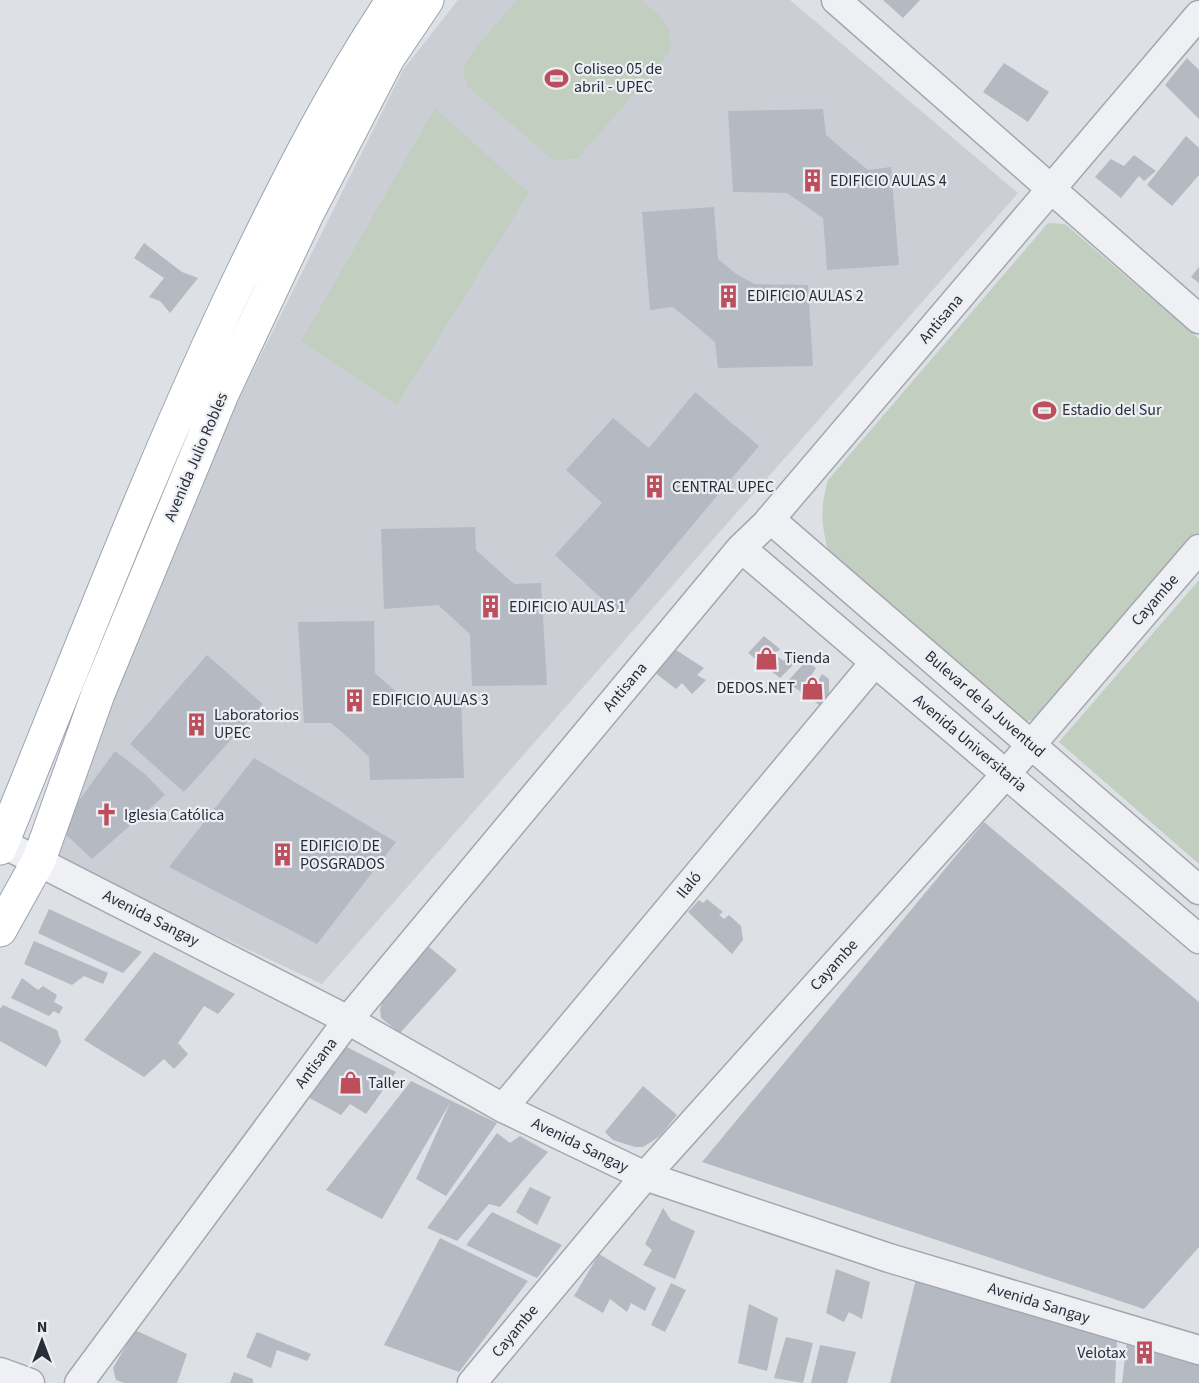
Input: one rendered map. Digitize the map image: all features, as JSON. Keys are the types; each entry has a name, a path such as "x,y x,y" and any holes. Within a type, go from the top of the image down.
{"main road":[{"name":"Avenida Julio Robles","path":"1,845 191,380 283,189 369,36 393,0"},
{"name":"Avenida Julio Robles","path":"0,930 39,860 98,694 222,394 306,216 383,69 427,0"}],"street":[{"path":"836,0 1199,319"},
{"name":"Antisana","path":"79,1383 348,1020 741,548 770,519 1199,15"},
{"name":"Bulevar de la Juventud","path":"770,519 1031,742 1199,890"},
{"name":"Avenida Universitaria","path":"741,548 1199,939"},
{"name":"Cayambe","path":"472,1383 645,1176 1006,774 1031,742 1199,549"},
{"name":"Ilaló","path":"503,1108 875,662"},
{"name":"Avenida Sangay","path":"1,845 39,860 348,1020 503,1108 645,1176 889,1258 1199,1350"},
{"path":"0,1372 30,1383"}],"shaded area":[{"path":"458,0 790,0 1018,193 322,984 121,890 50,852 234,409 403,70"}],"green space":[{"name":"Coliseo 05 de abril - UPEC","path":"517,0 641,0 660,16 668,27 670,52 578,158 554,161 467,86 463,70 472,52"},
{"path":"435,108 529,193 397,405 301,341"},
{"name":"Estadio del Sur","path":"1048,223 1065,224 1199,339 1199,537 1041,718 1022,722 830,558 823,528 823,510 828,480"},
{"path":"1199,580 1199,864 1059,742"}],"building":[{"path":"883,0 920,0 903,18"},
{"path":"1187,58 1199,70 1199,119 1165,85"},
{"path":"1004,63 1049,92 1028,122 983,92"},
{"name":"EDIFICIO AULAS 4","path":"823,109 826,135 868,170 891,167 899,265 827,270 823,218 787,193 733,192 728,111"},
{"path":"1186,136 1199,148 1199,175 1172,206 1147,185"},
{"path":"1134,155 1156,171 1144,181 1139,176 1121,198 1095,177 1111,159 1124,166"},
{"name":"EDIFICIO AULAS 2","path":"714,207 718,259 735,273 754,284 808,285 813,366 718,368 715,342 673,307 650,310 642,212"},
{"path":"144,243 182,272 198,278 170,313 160,301 149,297 164,278 134,258"},
{"path":"1199,267 1199,283 1191,277"},
{"name":"CENTRAL UPEC","path":"695,392 759,446 618,614 555,555 602,503 566,470 613,418 649,448"},
{"name":"EDIFICIO AULAS 1","path":"475,527 476,550 514,584 541,583 547,685 472,686 470,634 438,605 384,609 381,529"},
{"name":"EDIFICIO AULAS 3","path":"374,621 375,673 408,702 461,697 464,778 370,780 369,757 351,740 331,723 304,723 298,622"},
{"name":"Tienda","path":"764,636 780,649 775,655 784,661 792,654 798,660 780,678 748,653"},
{"path":"676,650 704,668 697,675 706,680 692,694 682,683 676,689 654,672"},
{"name":"Laboratorios UPEC","path":"207,655 263,704 184,792 130,744"},
{"name":"DEDOS.NET","path":"806,661 816,668 811,676 818,681 822,674 829,679 829,695 822,707 787,682"},
{"name":"Iglesia Católica","path":"115,751 145,774 165,795 92,859 59,828"},
{"name":"EDIFICIO DE POSGRADOS","path":"254,758 396,842 317,944 169,867"},
{"path":"984,822 1199,1002 1199,1247 1144,1309 702,1162"},
{"path":"707,899 723,912 719,915 724,919 729,915 741,926 743,940 732,954 688,912 699,900 703,903"},
{"path":"49,909 142,952 123,973 38,933"},
{"path":"34,941 108,973 103,984 84,976 72,985 24,964"},
{"path":"428,946 457,970 400,1033 381,1018 380,1009 385,995"},
{"path":"154,952 235,994 218,1014 204,1006 178,1043 188,1054 174,1069 164,1059 144,1077 84,1040"},
{"path":"22,978 38,990 43,986 57,995 54,1002 63,1007 59,1014 54,1011 49,1016 11,998"},
{"path":"3,1005 57,1030 61,1042 46,1067 0,1041 0,1009"},
{"name":"Taller","path":"341,1044 396,1072 366,1114 350,1104 341,1115 304,1095"},
{"path":"411,1081 497,1123 446,1196 416,1179 450,1103 382,1219 326,1190"},
{"path":"643,1086 677,1115 660,1136 643,1147 635,1147 613,1140 605,1132"},
{"path":"497,1133 510,1143 520,1136 548,1152 500,1207 489,1204 457,1241 427,1228"},
{"path":"530,1187 551,1197 537,1225 516,1212"},
{"path":"663,1208 671,1220 695,1231 675,1279 643,1265 652,1250 645,1244"},
{"path":"492,1212 562,1245 537,1278 466,1245"},
{"path":"440,1238 528,1281 459,1372 384,1345"},
{"path":"599,1254 656,1288 645,1311 631,1303 627,1312 610,1299 603,1313 574,1296"},
{"path":"836,1269 870,1282 862,1319 849,1312 844,1322 826,1313"},
{"path":"916,1279 1117,1339 1115,1383 890,1383"},
{"path":"671,1283 686,1290 665,1332 651,1325"},
{"path":"749,1304 778,1318 767,1371 738,1363"},
{"path":"135,1330 187,1354 177,1383 124,1383 116,1380 113,1368"},
{"path":"257,1332 311,1354 307,1361 277,1350 271,1368 246,1357"},
{"path":"786,1337 813,1343 803,1383 774,1378"},
{"name":"Velotax","path":"1127,1341 1199,1365 1199,1383 1122,1383"},
{"path":"820,1345 856,1352 847,1383 811,1383"},
{"path":"234,1372 253,1379 253,1383 230,1383"}],"place":[{"name":"Coliseo 05 de abril - UPEC","path":"556,78"},
{"name":"EDIFICIO AULAS 4","path":"812,181"},
{"name":"EDIFICIO AULAS 2","path":"729,296"},
{"name":"Estadio del Sur","path":"1044,410"},
{"name":"CENTRAL UPEC","path":"654,487"},
{"name":"EDIFICIO AULAS 1","path":"491,607"},
{"name":"Tienda","path":"766,658"},
{"name":"DEDOS.NET","path":"813,688"},
{"name":"EDIFICIO AULAS 3","path":"354,700"},
{"name":"Laboratorios UPEC","path":"196,724"},
{"name":"Iglesia Católica","path":"106,815"},
{"name":"EDIFICIO DE POSGRADOS","path":"282,855"},
{"name":"Taller","path":"350,1083"},
{"name":"Velotax","path":"1144,1353"}]}
